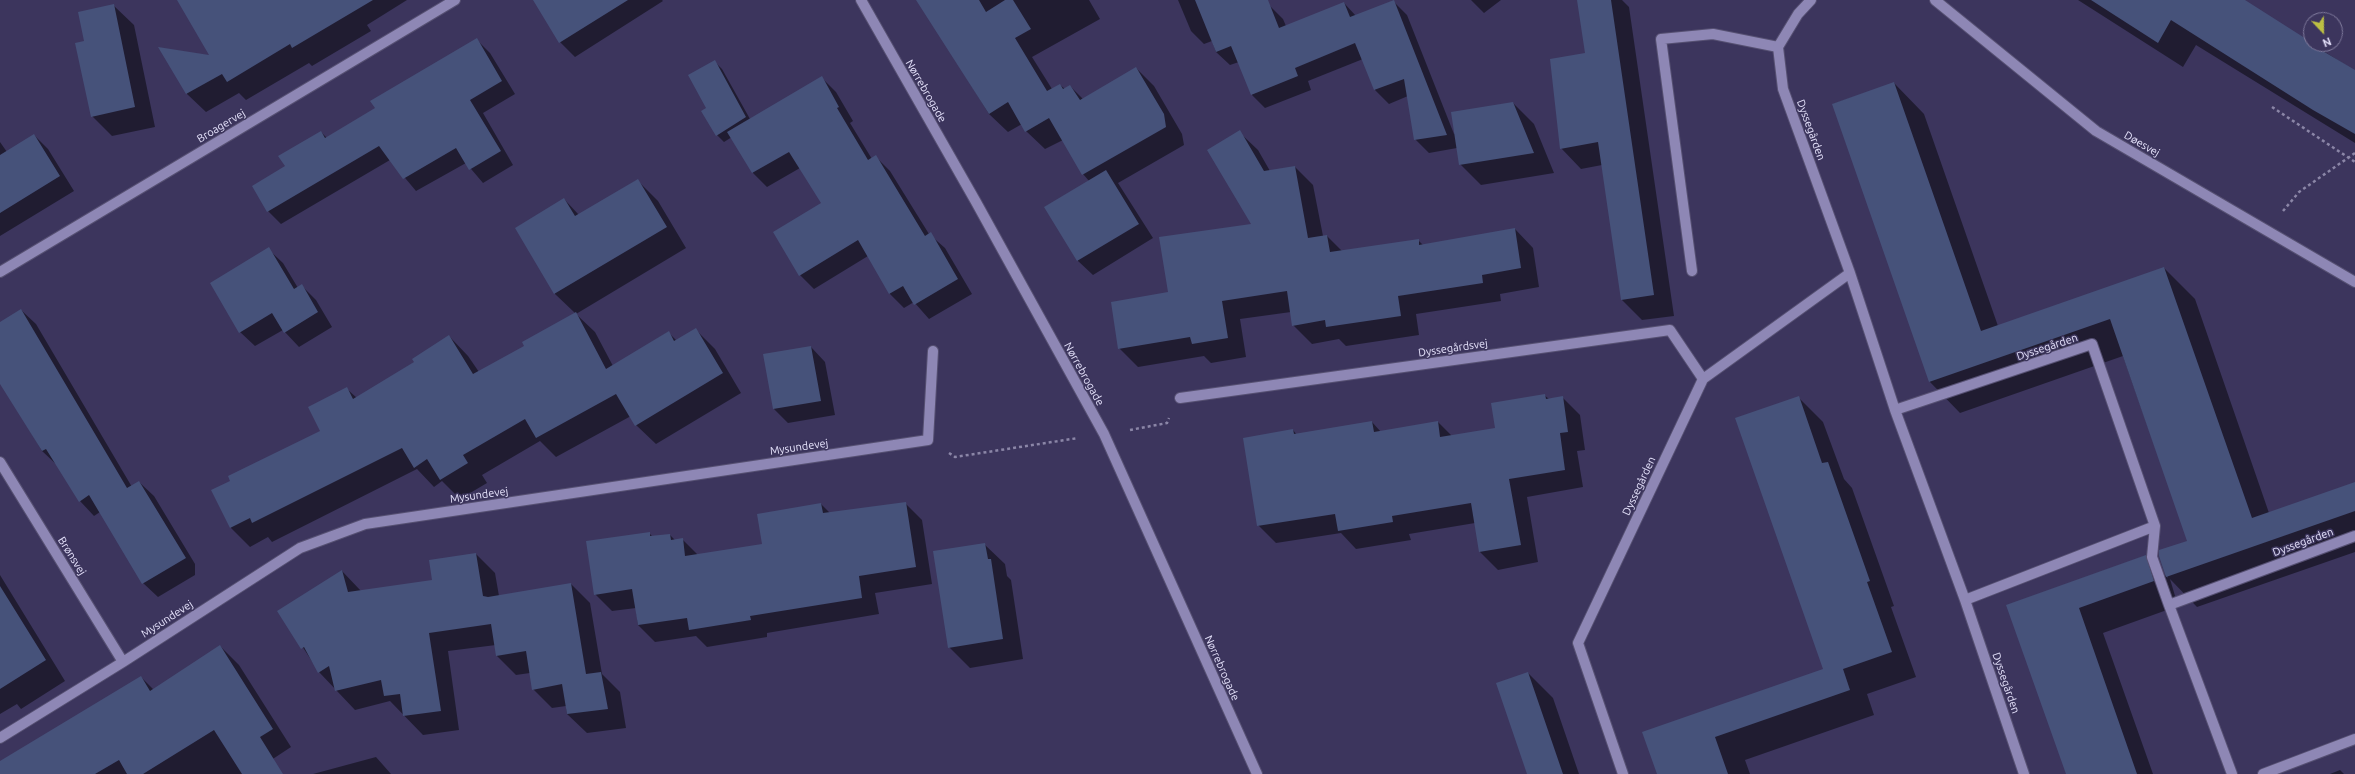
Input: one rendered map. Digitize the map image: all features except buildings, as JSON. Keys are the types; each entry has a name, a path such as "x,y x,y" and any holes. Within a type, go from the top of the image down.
{"street":[{"name":"Broagervej","path":"0,272 455,0"},
{"name":"Nørrebrogade","path":"861,0 976,202 1104,434 1257,774"},
{"path":"1692,272 1661,39 1712,34 1778,47 1798,14 1811,0"},
{"name":"Døesvej","path":"1935,0 2096,131 2355,282"},
{"name":"Dyssegården","path":"1778,47 1783,89 1850,272 1895,410 1965,600 2024,774"},
{"name":"Dyssegården","path":"1623,774 1578,643 1703,379 1850,272"},
{"name":"Dyssegårdsvej","path":"1180,398 1670,330 1703,379"},
{"name":"Dyssegården","path":"1895,410 2092,344 2155,526 2152,557 2168,605 2232,774"},
{"path":"928,440 933,351"},
{"name":"Mysundevej","path":"0,738 123,662 300,548 365,524 928,440"},
{"name":"Brønsvej","path":"0,462 123,662"},
{"path":"1965,600 2155,526"},
{"name":"Dyssegården","path":"2168,605 2355,536"},
{"path":"2263,774 2355,739"}],"path":[{"path":"2272,107 2355,162"},
{"path":"2267,231 2299,192 2355,153"},
{"path":"928,440 955,457 1050,442"}]}
